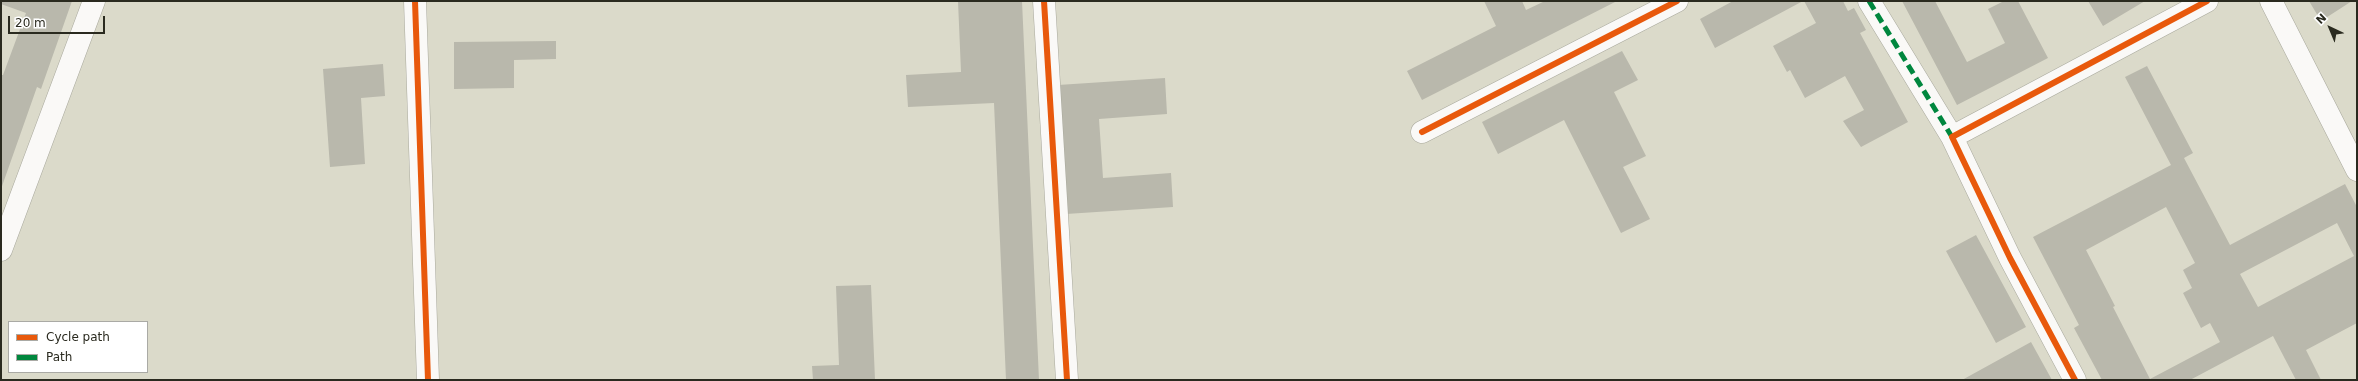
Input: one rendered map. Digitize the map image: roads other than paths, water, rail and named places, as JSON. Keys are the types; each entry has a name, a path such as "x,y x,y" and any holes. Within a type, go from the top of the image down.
{"street":[{"path":"1,250 94,1"},
{"path":"415,1 428,380"},
{"path":"1044,1 1067,380"},
{"path":"1422,132 1677,1"},
{"path":"1869,1 1952,137 2010,258 2075,380"},
{"path":"1952,137 2207,1"},
{"path":"2271,1 2357,170"}]}
